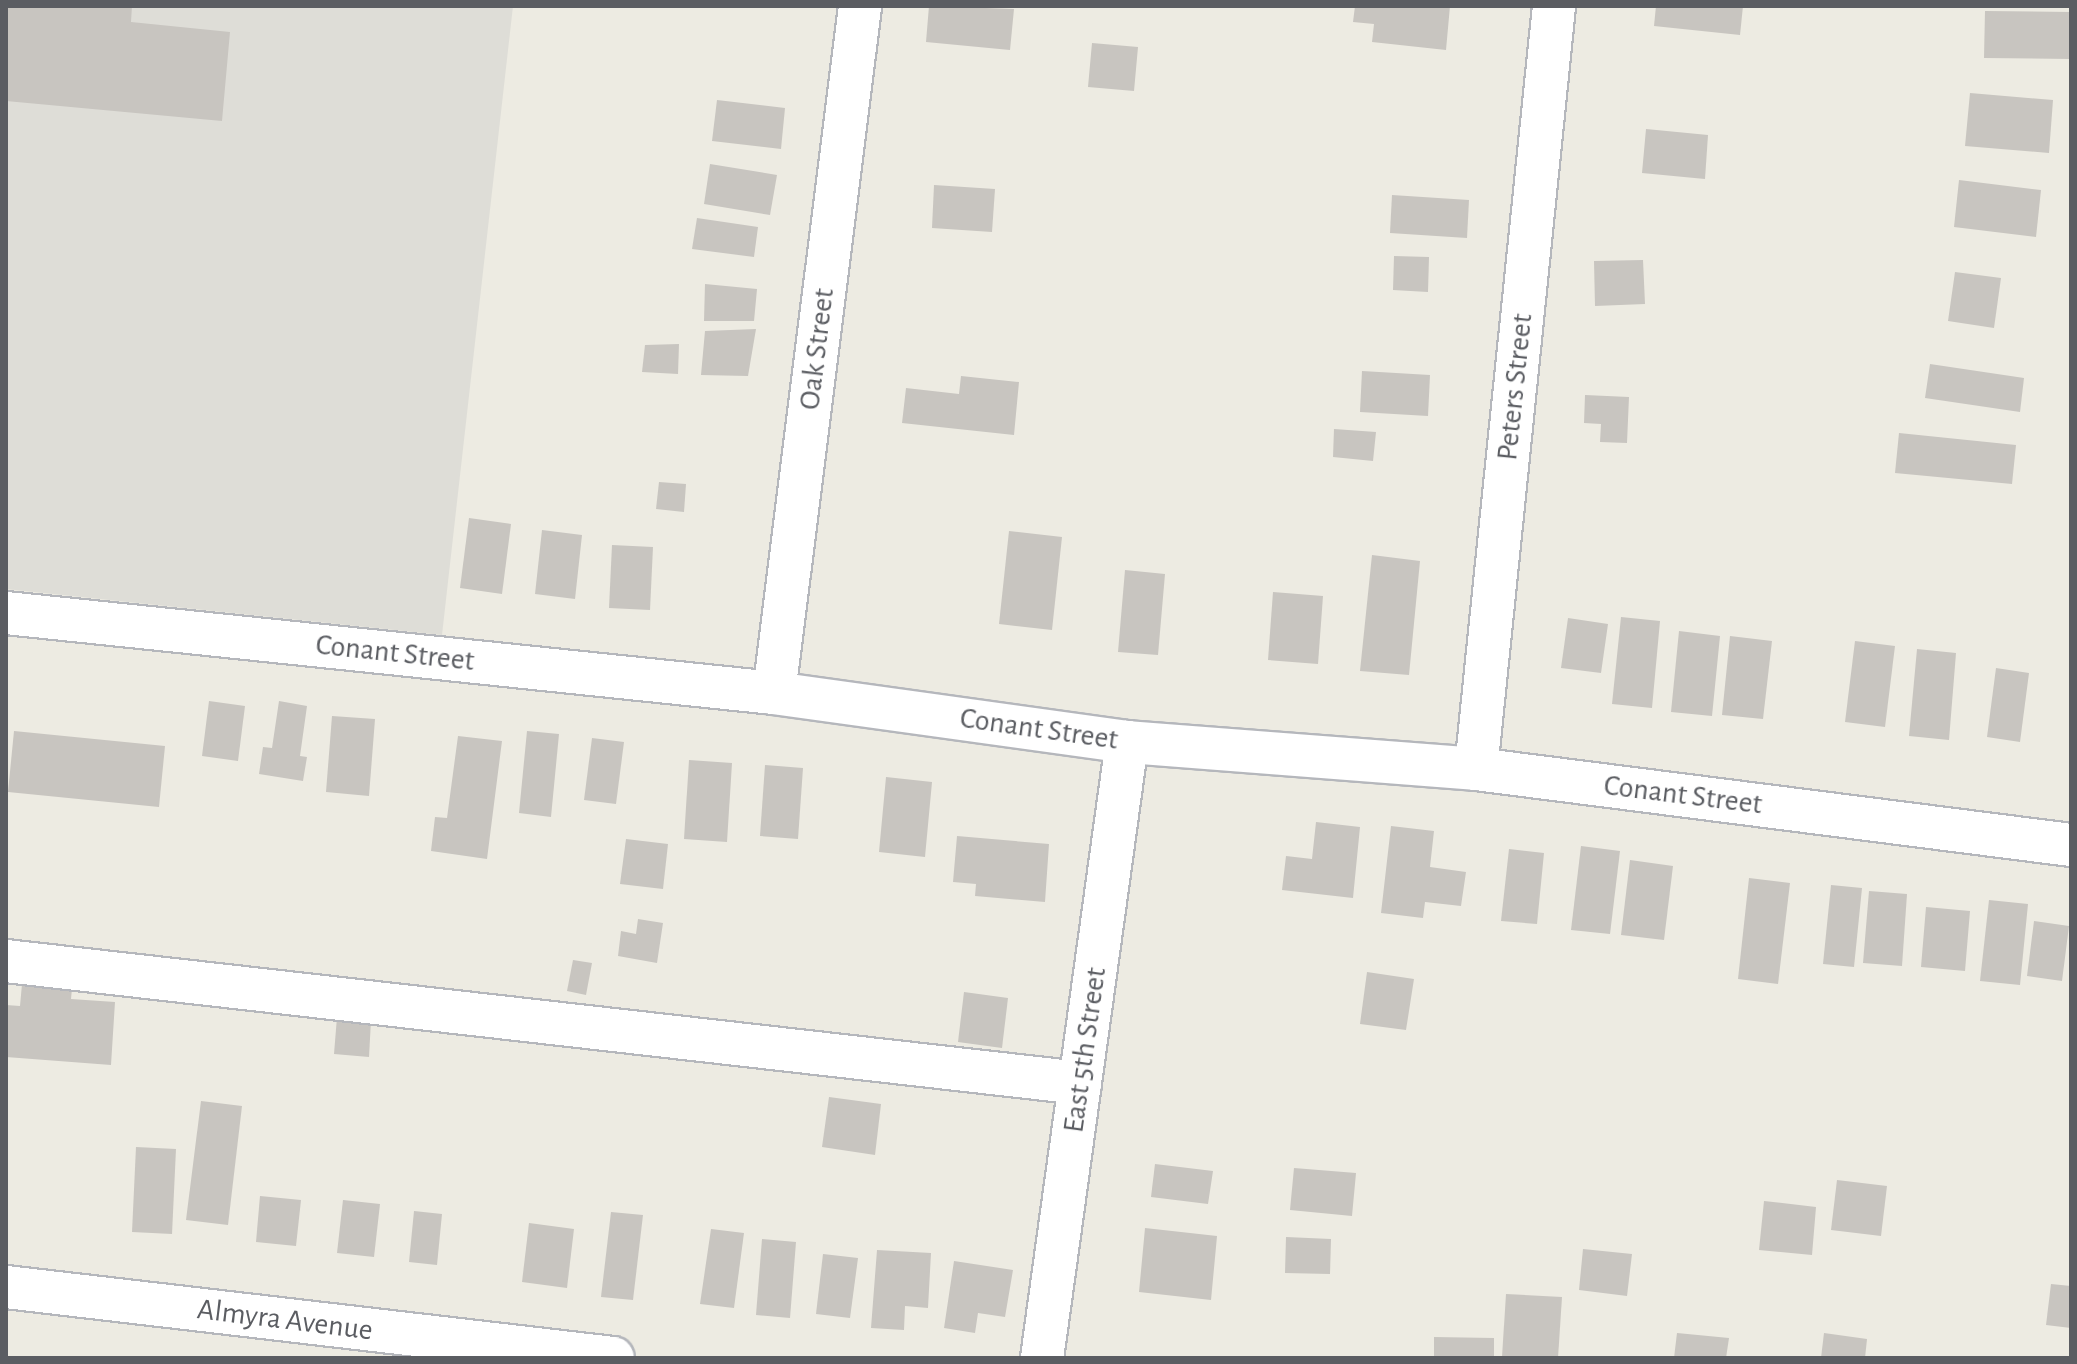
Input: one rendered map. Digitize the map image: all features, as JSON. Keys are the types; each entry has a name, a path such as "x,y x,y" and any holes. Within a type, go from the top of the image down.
{"street":[{"name":"Oak Street","path":"774,693 860,6"},
{"name":"Peters Street","path":"1476,769 1554,6"},
{"name":"Conant Street","path":"6,613 774,693 1127,742 1476,769 2071,844"},
{"name":"East 5th Street","path":"1042,1358 1127,742"},
{"path":"6,961 1080,1083"},
{"name":"Almyra Avenue","path":"6,1287 613,1358"}],"shaded area":[{"path":"6,6 513,6 442,635 6,589"}],"building":[{"path":"6,6 132,6 131,22 230,32 222,121 6,101"},
{"path":"929,6 1014,9 1010,50 926,42"},
{"path":"1355,6 1450,6 1446,50 1372,42 1374,24 1353,22"},
{"path":"1656,6 1743,6 1740,35 1654,26"},
{"path":"1985,11 2071,12 2071,59 1984,58"},
{"path":"1092,43 1138,47 1134,91 1088,87"},
{"path":"1970,93 2053,100 2049,153 1965,146"},
{"path":"717,100 785,108 781,149 712,141"},
{"path":"1646,129 1708,135 1705,179 1642,173"},
{"path":"710,164 777,175 770,215 704,204"},
{"path":"1959,180 2041,190 2036,237 1954,227"},
{"path":"934,185 995,189 992,232 932,228"},
{"path":"1392,195 1469,200 1467,238 1390,233"},
{"path":"697,218 758,227 754,257 692,249"},
{"path":"1394,256 1429,257 1428,292 1393,290"},
{"path":"1643,260 1645,304 1595,306 1594,261"},
{"path":"1955,272 2001,278 1994,328 1948,321"},
{"path":"705,284 757,289 754,321 704,321"},
{"path":"756,329 748,376 701,375 705,331"},
{"path":"679,344 678,374 642,372 645,345"},
{"path":"1930,364 2024,378 2020,412 1925,398"},
{"path":"1362,371 1430,375 1428,416 1360,412"},
{"path":"961,376 1019,382 1014,435 902,423 906,388 959,394"},
{"path":"1585,395 1629,397 1627,443 1600,442 1601,424 1584,423"},
{"path":"1334,429 1376,432 1373,461 1333,457"},
{"path":"1899,433 2016,445 2012,484 1895,473"},
{"path":"659,482 686,484 684,512 656,509"},
{"path":"469,518 511,524 502,594 460,588"},
{"path":"542,530 582,535 575,599 535,594"},
{"path":"1009,531 1062,537 1052,630 999,624"},
{"path":"612,545 653,547 650,610 609,608"},
{"path":"1372,555 1420,561 1409,675 1360,671"},
{"path":"1125,570 1165,574 1158,655 1118,652"},
{"path":"1273,592 1323,596 1318,664 1268,660"},
{"path":"1621,617 1660,621 1652,708 1612,704"},
{"path":"1568,618 1608,624 1601,673 1561,668"},
{"path":"1679,631 1720,636 1712,716 1671,712"},
{"path":"1730,636 1772,641 1763,719 1722,715"},
{"path":"1855,641 1895,646 1885,727 1845,722"},
{"path":"1917,649 1956,653 1949,740 1909,736"},
{"path":"1996,668 2029,673 2020,742 1987,737"},
{"path":"209,701 245,706 238,761 202,756"},
{"path":"279,701 307,706 300,756 307,757 303,781 259,774 263,747 272,748"},
{"path":"332,716 375,719 369,796 326,792"},
{"path":"14,731 165,746 159,807 8,792"},
{"path":"527,731 559,734 551,817 519,813"},
{"path":"458,736 502,741 487,859 431,851 435,817 447,818"},
{"path":"592,738 624,742 616,804 584,800"},
{"path":"689,760 732,763 727,842 684,839"},
{"path":"765,765 803,768 798,839 760,836"},
{"path":"886,777 932,782 925,857 879,852"},
{"path":"1316,822 1360,827 1353,898 1282,890 1286,856 1312,859"},
{"path":"1391,826 1434,831 1430,867 1466,872 1461,906 1425,902 1423,918 1381,913"},
{"path":"957,836 1049,844 1045,902 975,896 976,884 953,882"},
{"path":"626,839 668,844 663,889 620,884"},
{"path":"1581,846 1620,851 1610,934 1571,930"},
{"path":"1509,849 1544,853 1537,924 1501,921"},
{"path":"1630,860 1673,866 1664,940 1621,935"},
{"path":"1749,878 1790,883 1778,984 1738,979"},
{"path":"1831,885 1862,888 1854,967 1823,964"},
{"path":"1869,891 1907,894 1902,966 1863,963"},
{"path":"1989,900 2028,904 2020,985 1980,981"},
{"path":"1926,907 1970,911 1965,971 1921,967"},
{"path":"638,919 663,923 657,963 618,956 621,931 636,934"},
{"path":"2034,921 2069,926 2062,981 2027,976"},
{"path":"573,960 592,963 586,995 567,991"},
{"path":"1367,972 1414,979 1406,1030 1360,1024"},
{"path":"23,973 73,978 71,999 115,1002 111,1065 6,1057 6,1005 20,1006"},
{"path":"964,992 1008,998 1002,1048 958,1042"},
{"path":"337,1017 371,1020 369,1057 334,1054"},
{"path":"829,1097 881,1104 875,1155 822,1147"},
{"path":"201,1101 242,1106 228,1225 186,1220"},
{"path":"136,1147 176,1149 172,1234 132,1232"},
{"path":"1155,1164 1213,1171 1208,1204 1151,1197"},
{"path":"1294,1168 1356,1173 1352,1216 1290,1210"},
{"path":"1837,1180 1887,1186 1881,1236 1831,1230"},
{"path":"260,1196 301,1200 296,1246 256,1242"},
{"path":"343,1200 380,1204 374,1257 337,1253"},
{"path":"1764,1201 1816,1207 1812,1255 1759,1250"},
{"path":"414,1211 442,1214 437,1265 409,1262"},
{"path":"611,1212 643,1215 633,1300 601,1297"},
{"path":"529,1223 574,1229 567,1288 522,1282"},
{"path":"1145,1228 1217,1236 1211,1300 1139,1292"},
{"path":"711,1229 744,1233 734,1308 700,1304"},
{"path":"1286,1237 1331,1239 1330,1274 1285,1273"},
{"path":"762,1239 796,1242 790,1318 756,1315"},
{"path":"1583,1249 1632,1254 1627,1296 1579,1290"},
{"path":"877,1250 931,1253 928,1308 905,1306 904,1330 871,1328"},
{"path":"823,1254 858,1258 850,1318 816,1314"},
{"path":"954,1261 1013,1270 1005,1317 978,1313 975,1333 944,1328"},
{"path":"2051,1284 2071,1286 2071,1328 2046,1325"},
{"path":"1506,1294 1562,1297 1558,1358 1502,1357"},
{"path":"1677,1333 1729,1338 1726,1358 1674,1358"},
{"path":"1824,1333 1867,1339 1865,1358 1821,1358"},
{"path":"1434,1337 1494,1338 1494,1358 1434,1358"}]}
